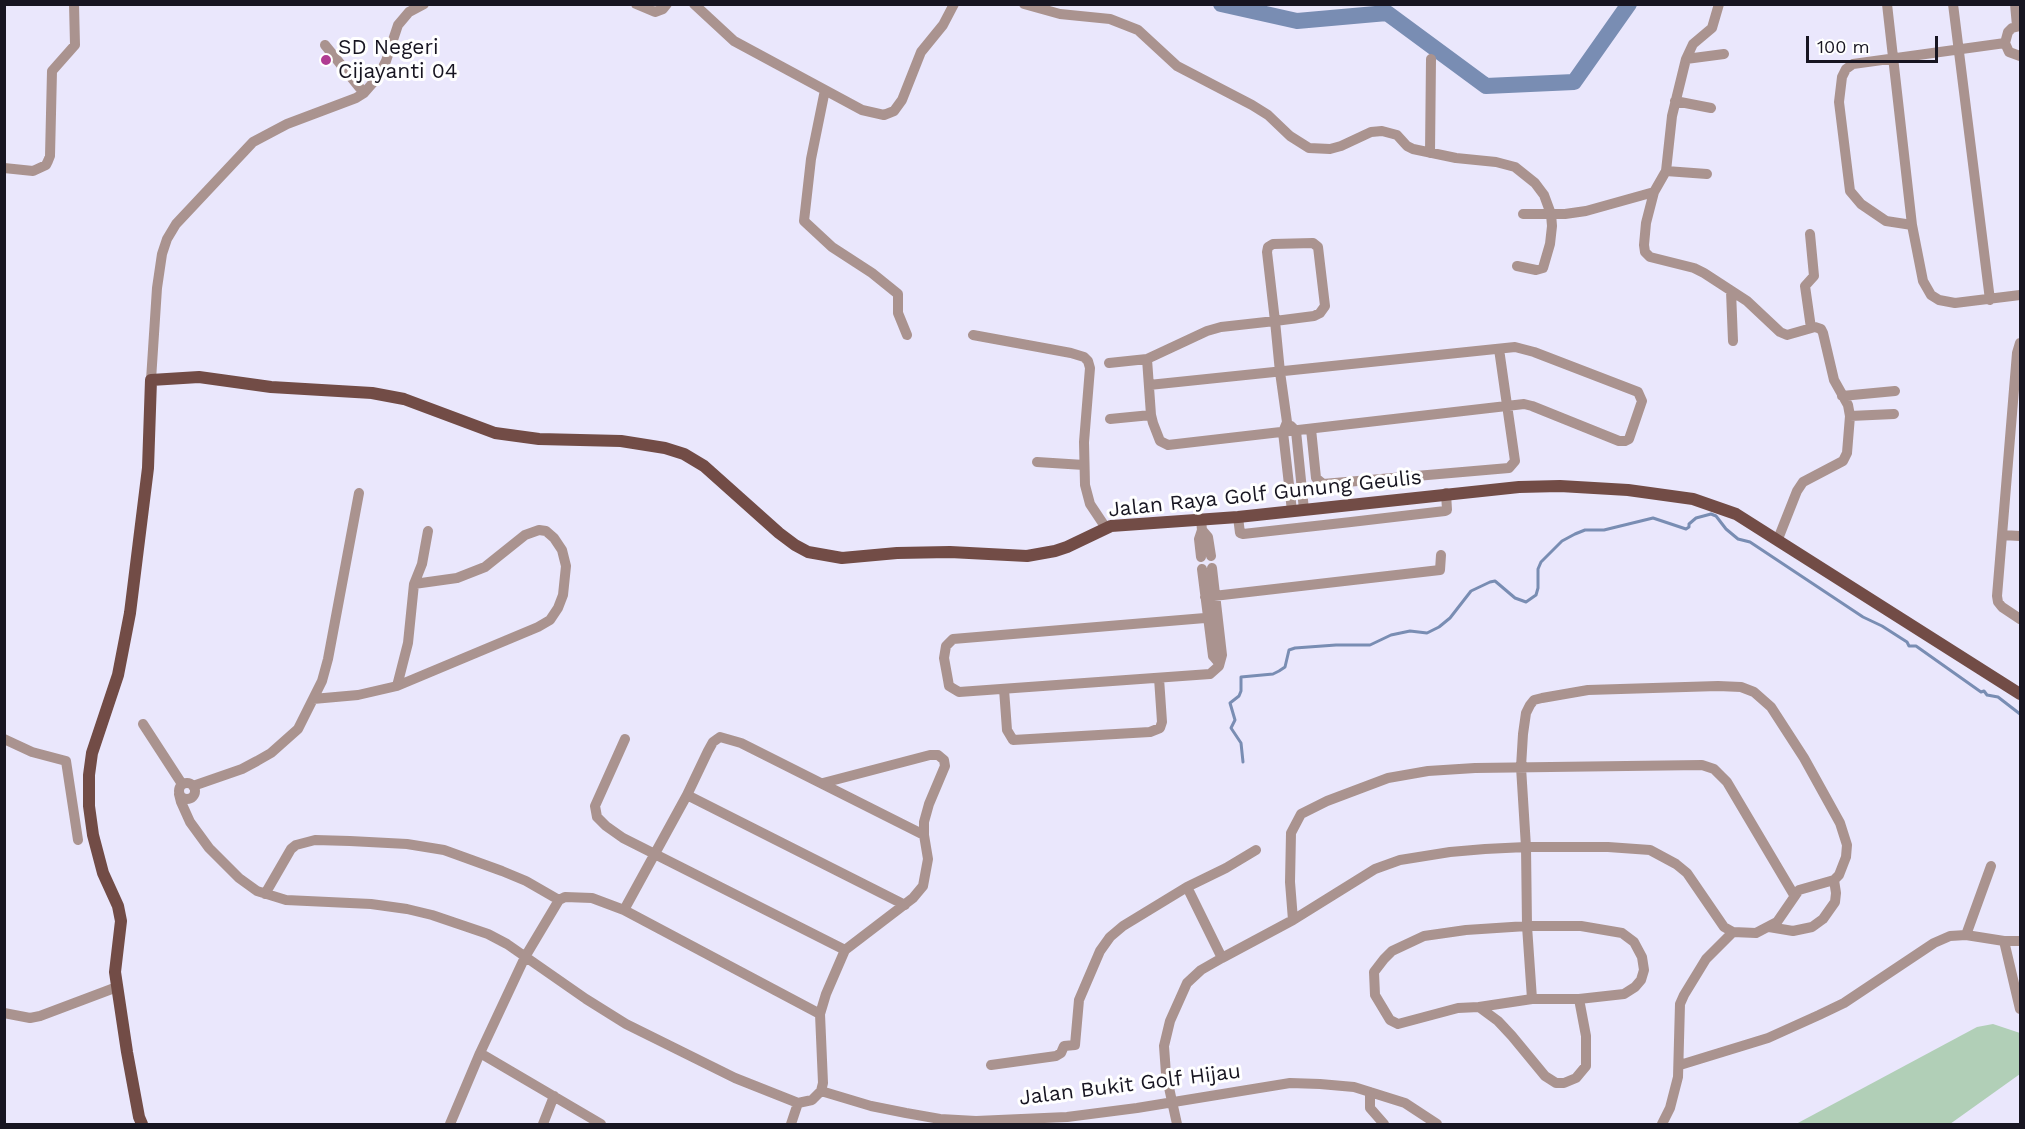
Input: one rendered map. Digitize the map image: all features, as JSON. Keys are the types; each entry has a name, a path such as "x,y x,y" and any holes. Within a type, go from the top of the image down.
{"main road":[{"name":"Jalan Raya Golf Gunung Geulis","path":"151,380 199,377 271,387 372,393 404,399 495,434 539,439 621,441 665,448 684,454 704,465 779,532 808,552 842,558 897,553 950,552 1027,556 1067,547 1106,528 1202,525 1238,517 1519,487 1560,486 1664,494 1693,499 1736,514 2020,694"},
{"path":"142,1125 117,987 116,955 121,935 121,921 118,906 103,873 93,835 89,806 89,775 92,753 118,675 130,613 148,468 151,380"}],"street":[{"path":"4,168 33,171 46,165 48,161 52,71 75,45 74,4"},
{"path":"151,380 162,254 167,239 176,224 253,142 287,124 364,93 378,77 386,61 398,25 409,12 424,4"},
{"path":"636,4 655,12 663,9 667,4"},
{"path":"694,4 734,41 862,110 884,116 894,111 902,100 921,52 943,25 954,4"},
{"path":"1024,4 1060,14 1110,19 1138,30 1177,66 1252,105 1268,115 1290,136 1309,148 1330,149 1371,132 1382,130 1397,135 1407,146 1430,153 1490,161 1515,167 1539,189 1551,214 1550,244 1543,268 1536,270 1517,266"},
{"path":"1719,4 1712,28 1693,44 1686,58 1670,129 1666,171 1654,192 1646,223 1645,252 1659,260 1694,268 1754,307 1780,332 1787,335 1818,328 1823,333 1834,380 1848,405 1850,416 1847,453 1843,461 1803,482 1797,491 1778,539"},
{"path":"1887,4 1912,225 1923,281 1931,295 1939,300 1954,303 2020,295"},
{"path":"1953,4 1990,300"},
{"path":"2017,9 2019,26 2008,32 2005,43 2009,52 2020,56"},
{"path":"1912,225 1886,221 1861,204 1850,191 1839,102 1839,86 1846,69 1853,64 2005,43"},
{"path":"325,45 364,93"},
{"path":"1686,58 1724,54"},
{"path":"1430,153 1431,59"},
{"path":"825,90 811,159 804,221 832,247 894,289 898,294 898,313 907,335"},
{"path":"1675,101 1711,108"},
{"path":"1666,171 1707,174"},
{"path":"1523,214 1586,211 1654,192"},
{"path":"1810,234 1814,276 1805,286 1811,328"},
{"path":"1109,363 1147,359 1207,330 1275,321 1314,316 1325,306 1318,247 1313,243 1273,244 1268,247 1275,321 1280,372 1285,427 1298,511"},
{"path":"1731,291 1733,341"},
{"path":"973,335 1084,357 1090,368 1084,465 1085,485 1090,504 1106,528"},
{"path":"2020,343 2017,353 1997,596 2002,607 2020,619"},
{"path":"1147,359 1151,415 1156,434 1160,441 1168,445 1285,427 1296,431 1528,404 1622,442 1629,439 1642,401 1638,392 1534,352 1515,347 1149,385"},
{"path":"1311,429 1316,478 1323,484 1509,468 1515,461 1499,349"},
{"path":"1842,396 1894,391"},
{"path":"1850,416 1894,414"},
{"path":"1110,419 1151,415"},
{"path":"1296,431 1298,511"},
{"path":"1037,462 1084,465"},
{"path":"185,788 242,769 271,753 298,729 322,681 328,659 359,493"},
{"path":"1238,517 1240,533 1243,534 1445,511 1447,510 1446,494"},
{"path":"1348,505 1351,522"},
{"path":"1334,507 1336,523"},
{"path":"1202,525 1208,537 1206,562 1212,618 1222,655 1219,666 1210,674 959,692 949,686 944,658 946,646 953,639 1212,618"},
{"path":"313,699 358,695 397,686 538,627 550,620 558,608 563,595 566,566 562,550 554,538 546,531 539,530 525,535 485,567 457,578 414,584"},
{"path":"397,686 408,643 414,584 422,564 428,531"},
{"path":"2002,535 2020,536"},
{"path":"1210,596 1440,570 1441,555"},
{"path":"1004,689 1007,730 1013,740 1150,732 1160,728 1162,722 1159,678"},
{"path":"1177,1125 1166,1074 1164,1046 1170,1021 1187,984 1201,970 1221,958 1293,920 1376,869 1400,860 1450,852 1526,847 1650,849 1687,873 1720,922 1733,932 1756,933 1777,922 1794,895 1807,887 1834,880 1839,875 1846,857 1847,845 1840,823 1821,786 1781,721 1761,698 1747,689 1718,686 1588,690 1534,700 1526,712 1521,767 1526,847 1527,926 1532,999"},
{"path":"143,724 185,788 190,822 209,848 239,878 266,894 286,900 306,902 371,904 432,915 489,934 634,1028 735,1078 798,1103 812,1100 821,1091 823,1083 820,1014 845,950 905,905 923,886 928,859 924,835 929,804 945,766 944,760 938,755 930,755 823,783"},
{"path":"624,910 687,795 708,751 713,742 720,737 741,743 924,835"},
{"path":"4,739 32,752 66,761 78,840"},
{"path":"625,739 596,806 597,818 622,838 845,950"},
{"path":"1293,920 1290,882 1292,833 1301,814 1327,801 1388,778 1428,771 1521,767 1702,765 1714,769 1727,782 1794,895"},
{"path":"687,795 905,905"},
{"path":"266,894 291,849 296,845 315,840 407,844 444,850 526,881 559,900"},
{"path":"991,1065 1056,1056 1061,1053 1064,1046 1075,1045 1079,1000 1105,943 1123,926 1187,887 1256,850"},
{"path":"1966,935 1991,866"},
{"path":"1769,927 1793,931 1812,927 1823,919 1835,902 1834,880"},
{"path":"1187,887 1221,958"},
{"path":"450,1125 480,1053 525,957 559,900 572,896 592,898 624,910 820,1014"},
{"path":"1527,926 1581,926 1605,928 1622,933 1634,942 1642,957 1644,970 1641,980 1635,987 1623,994 1579,999 1532,999 1440,1012 1409,1023 1398,1024 1390,1020 1375,995 1374,972 1392,951 1424,936 1466,930 1527,926"},
{"path":"1662,1125 1673,1097 1680,1065 1679,1014 1684,995 1706,959 1733,932"},
{"path":"1680,1065 1768,1038 1844,1003 1950,936 1966,935 2020,941"},
{"path":"2004,941 2020,1008"},
{"path":"4,1013 30,1018 40,1016 117,987"},
{"path":"1479,1007 1498,1021 1550,1081 1564,1083 1576,1078 1586,1066 1586,1036 1579,999"},
{"path":"480,1053 601,1125"},
{"name":"Jalan Bukit Golf Hijau","path":"821,1091 871,1106 960,1122 1067,1117 1290,1083 1354,1087 1405,1103 1437,1125"},
{"path":"1370,1092 1370,1108 1384,1125"},
{"path":"543,1125 554,1095"},
{"path":"790,1125 798,1103"}],"green space":[{"path":"1993,1024 2020,1033 2020,1074 1950,1124 1796,1124 1977,1027"}],"waterway":[{"path":"1221,4 1297,21 1387,13 1486,86 1574,82 1629,4"},
{"path":"1243,762 1241,743 1231,728 1235,720 1230,703 1239,696 1241,677 1273,674 1279,671 1285,667 1289,650 1336,645 1370,645 1391,635 1410,631 1427,633 1450,618 1471,591 1490,582 1495,581 1515,598 1526,602 1536,595 1538,569 1541,562 1562,541 1575,534 1585,530 1604,530 1653,518 1686,529 1696,518 1711,514 1716,516 1738,539 1750,542 1863,617 1882,626 1907,642 1909,646 1916,646 1981,692 1984,691 1987,695 1998,697 2020,714"}],"place":[{"name":"SD Negeri Cijayanti 04","path":"326,60"}]}
